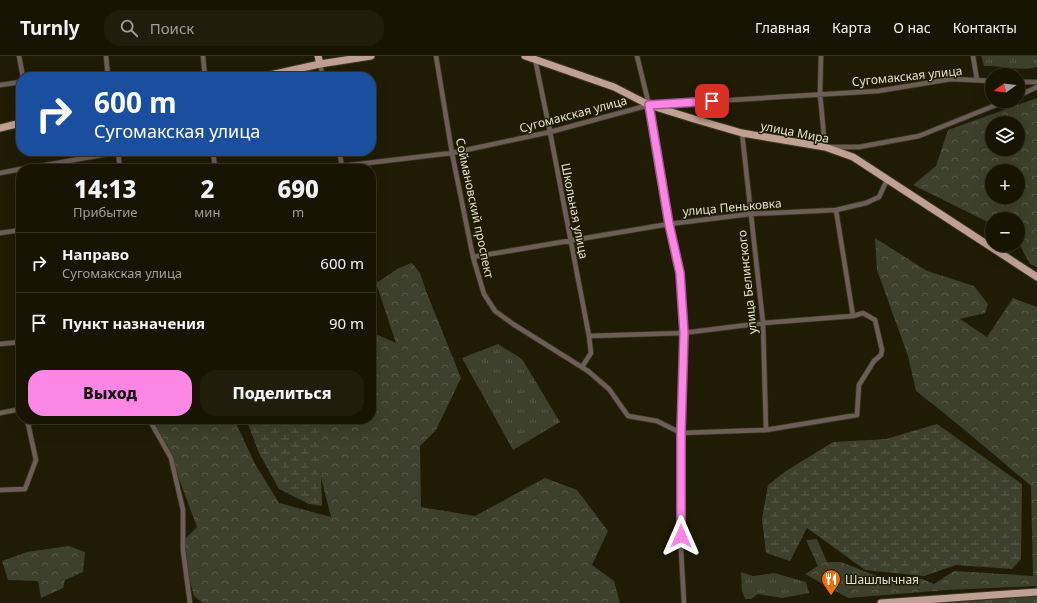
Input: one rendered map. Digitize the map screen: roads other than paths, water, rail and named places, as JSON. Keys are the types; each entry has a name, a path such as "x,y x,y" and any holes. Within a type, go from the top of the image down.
{"main road":[{"path":"318,56 320,64"},
{"path":"284,72 320,64 371,56"},
{"name":"улица Мира","path":"525,56 535,58 614,87 649,105 742,133 825,147 852,157 1037,277"},
{"path":"0,128 16,124"},
{"path":"882,603 1037,592"}],"street":[{"path":"19,56 22,72"},
{"path":"106,56 108,72"},
{"path":"202,56 205,72"},
{"name":"Соймановский проспект","path":"436,56 452,153 473,257 484,294 495,311 582,368 609,389 628,416 657,421 681,433"},
{"path":"637,56 649,105 669,224 680,273 684,333 681,433 681,550 684,603"},
{"path":"821,56 820,94 825,147 859,147 919,136 989,108"},
{"path":"973,56 977,80"},
{"name":"Школьная улица","path":"535,58 591,353 582,368"},
{"path":"320,64 322,72"},
{"name":"Сугомакская улица","path":"359,164 452,153 550,132 649,105 878,91 952,79 985,81"},
{"path":"1025,82 1037,82"},
{"path":"0,85 16,83"},
{"path":"1025,93 1037,87"},
{"name":"улица Белинского","path":"742,133 763,324 766,430"},
{"path":"50,164 95,156"},
{"path":"0,173 16,170"},
{"name":"улица Пеньковка","path":"473,257 669,224 750,214 836,210 866,203 879,197 887,180"},
{"path":"836,210 853,316"},
{"path":"0,233 16,231"},
{"path":"588,336 684,333 853,316 863,313 874,320 882,350 881,355 874,361 859,386 857,415 766,430 681,433"},
{"path":"0,344 16,342"},
{"path":"0,413 16,410"},
{"path":"0,490 25,489 36,460 28,424"},
{"path":"152,424 171,458 183,510 183,550 190,603"}],"place":[{"name":"Шашлычная","path":"831,596"}]}
